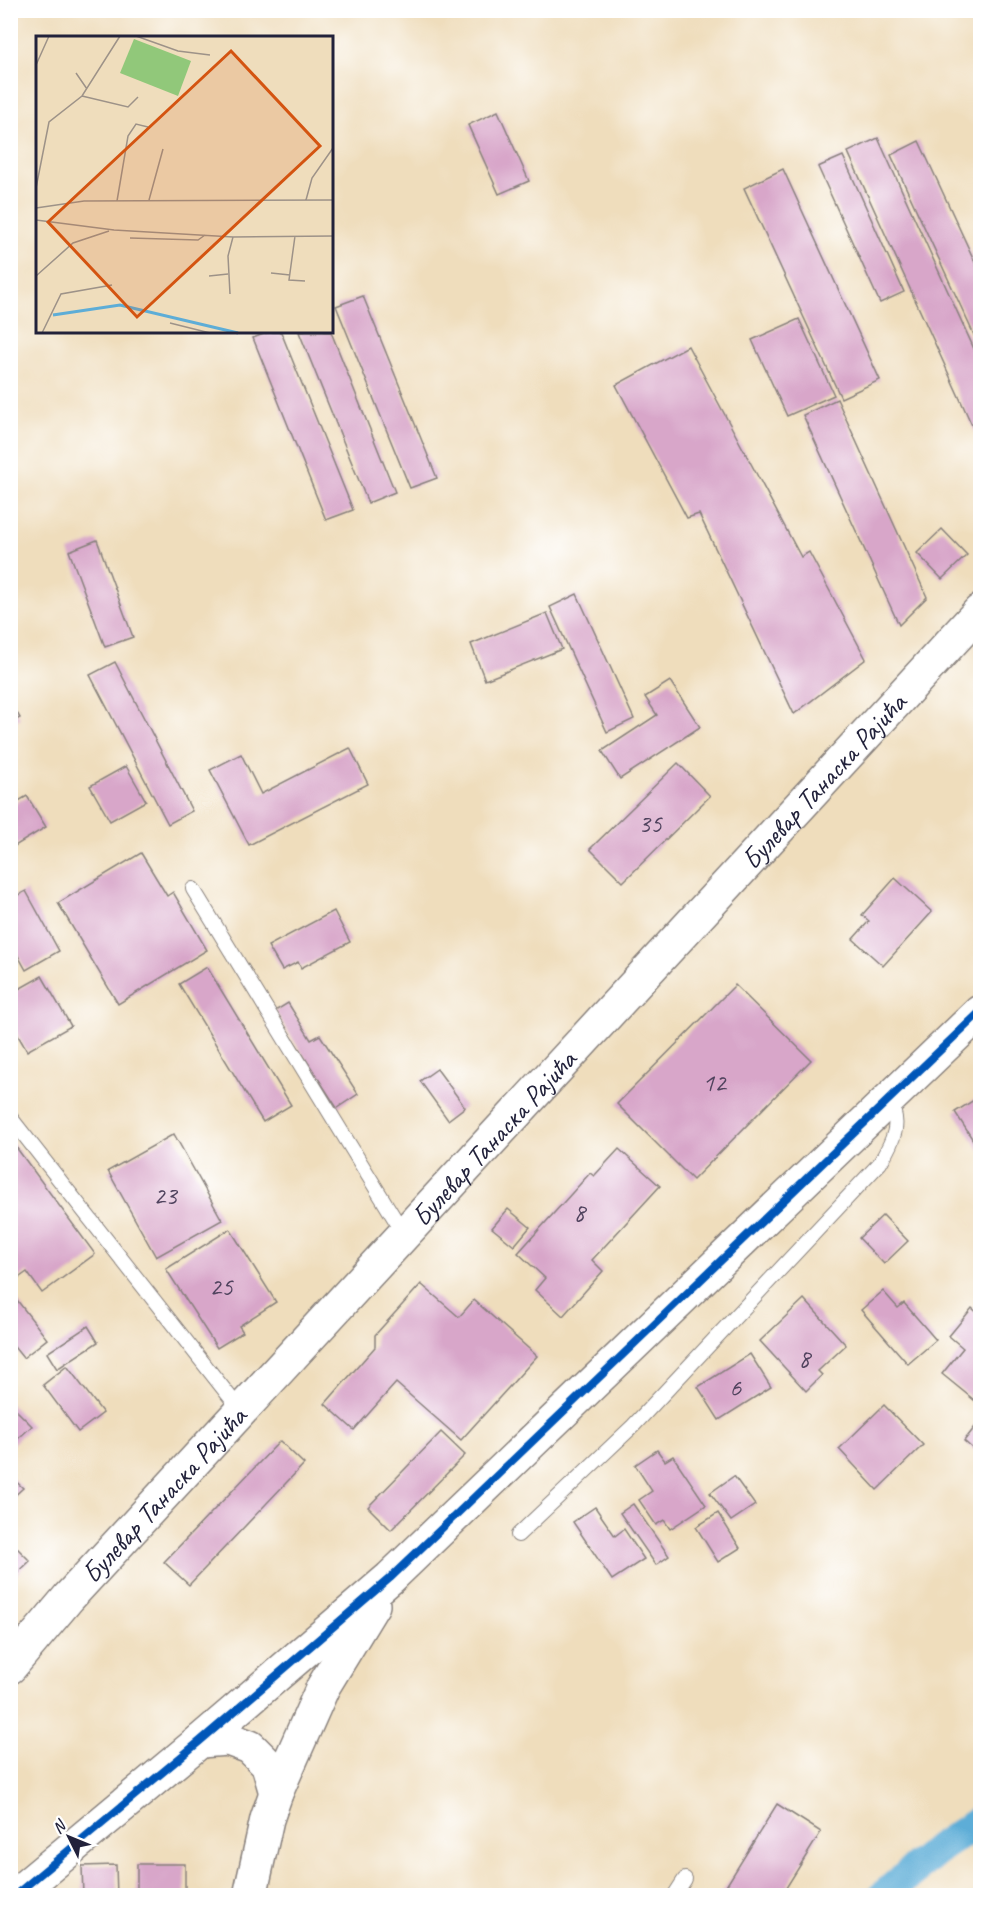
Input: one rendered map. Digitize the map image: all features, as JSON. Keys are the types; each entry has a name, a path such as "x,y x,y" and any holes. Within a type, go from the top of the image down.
{"street":[{"name":"Булевар Танаска Рајића","path":"10,1667 69,1597 981,611"},
{"path":"14,1896 390,1578 981,1012"},
{"path":"250,1896 267,1819 276,1793 323,1687 390,1578"},
{"path":"200,1741 228,1738 250,1747 268,1765 276,1793"}],"lane":[{"path":"192,889 404,1234"},
{"path":"518,1534 633,1426 880,1163 888,1150 896,1126 896,1115 888,1100"},
{"path":"10,1117 241,1411"},
{"path":"674,1896 685,1879"}],"building":[{"path":"498,111 529,181 499,194 468,125"},
{"path":"878,138 980,362 980,443 848,152"},
{"path":"919,141 980,273 980,348 891,155"},
{"path":"843,156 904,292 880,303 818,167"},
{"path":"783,169 880,380 841,398 744,188"},
{"path":"363,296 437,478 410,488 336,306"},
{"path":"799,319 834,395 787,416 752,340"},
{"path":"266,333 281,333 353,510 326,520 253,338"},
{"path":"299,333 331,333 395,492 368,503"},
{"path":"688,346 801,557 809,552 866,659 794,714 699,514 687,518 616,385"},
{"path":"837,399 927,597 899,625 803,415"},
{"path":"942,529 967,555 942,579 917,553"},
{"path":"97,540 133,637 105,647 69,551"},
{"path":"577,594 634,719 607,732 550,607"},
{"path":"547,613 562,649 485,680 471,644"},
{"path":"115,662 192,811 168,824 90,675"},
{"path":"670,681 700,727 620,779 602,751 657,715 645,697"},
{"path":"10,701 20,718 10,723"},
{"path":"350,748 368,784 249,845 210,770 241,754 261,794"},
{"path":"10,755 16,766 10,769"},
{"path":"678,763 710,796 623,882 590,849"},
{"path":"126,766 146,801 110,821 90,786"},
{"path":"27,796 46,827 10,849 10,806"},
{"path":"141,853 167,896 173,892 207,950 118,1004 58,903"},
{"path":"895,878 932,912 883,966 853,939 869,921 862,915"},
{"path":"26,891 59,951 26,970 10,941 10,899"},
{"path":"334,911 350,942 301,968 298,962 282,970 268,946"},
{"path":"207,967 291,1105 263,1122 179,984"},
{"path":"42,976 71,1026 27,1051 10,1022 10,994"},
{"path":"735,985 811,1060 693,1180 617,1104"},
{"path":"288,1003 311,1040 320,1035 358,1094 337,1108 275,1011"},
{"path":"437,1069 465,1107 448,1120 420,1081"},
{"path":"980,1096 980,1151 955,1112"},
{"path":"174,1134 222,1220 156,1257 108,1171"},
{"path":"10,1139 95,1254 42,1293 27,1272 10,1284"},
{"path":"619,1149 660,1186 592,1260 603,1271 563,1316 535,1290 545,1278 518,1253 590,1173 594,1176"},
{"path":"508,1209 530,1227 514,1246 492,1228"},
{"path":"883,1215 908,1241 884,1264 859,1238"},
{"path":"230,1229 276,1302 239,1326 243,1332 217,1348 166,1269"},
{"path":"421,1284 459,1317 474,1300 537,1356 461,1440 396,1383 354,1430 325,1404 375,1347 375,1335"},
{"path":"10,1291 47,1339 23,1358 10,1342"},
{"path":"883,1291 898,1308 904,1303 936,1340 908,1364 861,1310"},
{"path":"804,1299 846,1345 818,1371 822,1375 806,1391 760,1341"},
{"path":"972,1308 980,1315 979,1404 942,1374 963,1348 949,1336"},
{"path":"88,1326 98,1342 57,1369 47,1353"},
{"path":"750,1354 771,1387 719,1420 698,1387"},
{"path":"67,1366 103,1413 78,1432 43,1385"},
{"path":"10,1404 32,1426 10,1446"},
{"path":"884,1405 923,1445 877,1490 839,1449"},
{"path":"980,1423 980,1455 964,1441"},
{"path":"441,1432 465,1455 391,1530 368,1507"},
{"path":"280,1441 304,1464 189,1585 164,1562"},
{"path":"657,1450 665,1461 673,1456 706,1505 670,1529 664,1520 656,1525 639,1500 652,1491 635,1465"},
{"path":"10,1476 23,1488 10,1500"},
{"path":"734,1476 755,1505 731,1521 710,1493"},
{"path":"633,1504 669,1556 656,1565 620,1513"},
{"path":"595,1507 615,1536 624,1529 644,1559 612,1580 573,1522"},
{"path":"718,1513 740,1548 718,1562 696,1527"},
{"path":"10,1541 30,1561 10,1580"},
{"path":"777,1804 821,1832 781,1896 720,1896"},
{"path":"137,1864 185,1864 185,1896 137,1896"},
{"path":"116,1865 117,1896 83,1896 82,1866"}],"waterway":[{"path":"884,1896 939,1848 980,1821"}],"cycle path":[{"path":"14,1896 390,1578 980,1012"}]}
